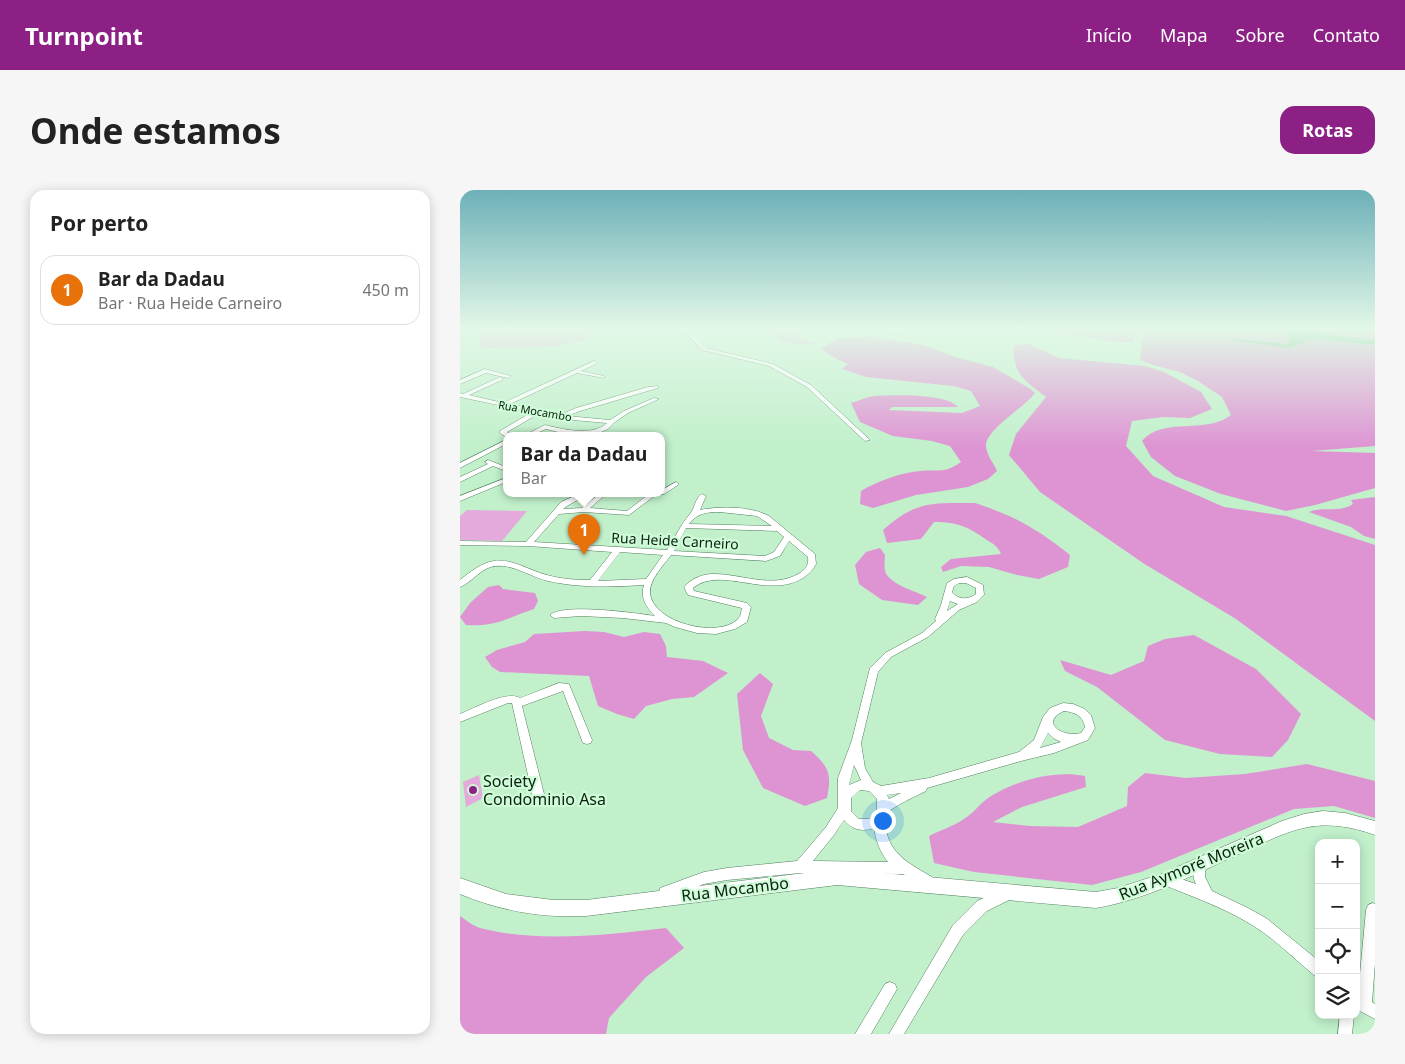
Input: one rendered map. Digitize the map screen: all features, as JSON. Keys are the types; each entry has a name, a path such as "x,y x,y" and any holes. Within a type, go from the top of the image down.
{"main road":[{"name":"Rua Aymoré Moreira","path":"1013,891 1096,900 1112,898 1196,870 1262,836 1304,821 1338,819 1375,828"},
{"name":"Rua Mocambo","path":"460,886 522,907 557,910 837,877 1013,891"}],"street":[{"path":"503,406 581,368"},
{"path":"777,368 809,386 867,440"},
{"path":"460,382 485,371 508,376"},
{"path":"575,371 602,377"},
{"path":"461,395 500,379"},
{"path":"561,417 582,407 656,387"},
{"name":"Rua Mocambo","path":"461,395 503,406 561,417 611,422"},
{"path":"592,432 604,430 611,422 626,412 656,399"},
{"path":"503,432 537,412"},
{"path":"534,432 542,428 564,432"},
{"path":"460,466 503,444"},
{"path":"475,458 503,468"},
{"path":"460,480 493,464"},
{"path":"497,483 503,477"},
{"path":"460,499 503,481"},
{"path":"665,491 676,484"},
{"path":"672,622 649,606 646,593 648,582 694,514 702,496"},
{"path":"528,544 564,504 578,497"},
{"path":"584,510 599,497"},
{"path":"557,512 584,510 626,514 633,512 650,497"},
{"path":"554,615 578,612 634,616 672,622 692,630 721,631 738,623 746,616 747,609 744,605 691,593 688,590 689,585 699,579 730,578 778,584 802,575 813,563 812,556 766,518 739,511 694,514"},
{"path":"685,526 780,529"},
{"name":"Rua Heide Carneiro","path":"460,543 528,544 617,551 766,558 777,554 788,536"},
{"path":"592,582 617,551"},
{"path":"460,584 485,567 498,562 548,578 592,582 648,582"},
{"path":"929,783 882,812 868,824 850,820 844,805 844,778 857,740 873,671 888,655 926,635 958,606 974,600 981,591 972,582 962,580 953,583 948,588 943,612 934,626"},
{"path":"948,592 957,600 974,600"},
{"path":"460,718 507,699 517,702 559,687 566,687 587,740"},
{"path":"517,702 539,798"},
{"path":"800,867 830,831 844,805 847,795 856,788 874,789 929,783 1021,756 1042,752 1078,740 1088,733 1090,722 1082,712 1076,709 1063,707 1052,711 1038,743 1021,756"},
{"path":"1048,721 1049,727 1058,736 1064,739 1078,740"},
{"path":"857,740 858,759 874,789 885,801 879,831 882,844 904,868 934,884"},
{"path":"649,899 704,878 800,867 904,868"},
{"path":"1196,870 1206,895"},
{"path":"1165,880 1206,895 1258,921 1315,967"},
{"path":"896,1034 965,921 982,906 1013,891"},
{"path":"1365,1006 1373,910"},
{"path":"862,1034 890,990"},
{"path":"1345,1034 1347,1019"}],"shaded area":[{"path":"995,368 1035,393 998,426 987,440 987,452 997,471 988,479 968,487 916,495 873,508 860,504 861,491 897,476 920,471 946,470 961,462 950,446 932,441 893,436 860,422 851,403 874,396 905,395 942,399 952,402 958,407 892,407 889,410 962,413 980,406 971,391 954,386 866,377 842,369"},
{"path":"1017,368 1153,368 1164,372 1201,392 1212,409 1190,418 1163,417 1132,421 1126,446 1153,476 1224,507 1286,516 1375,545 1375,721 1236,619 1143,563 1040,492 1009,455 1016,434 1046,397 1032,386"},
{"path":"1166,368 1375,368 1375,446 1312,451 1375,453 1375,488 1286,511 1221,494 1175,476 1151,457 1142,441 1161,429 1209,424 1221,421 1231,415 1222,397 1180,372"},
{"path":"1375,497 1375,539 1364,536 1351,527 1309,512 1348,507 1353,504 1351,500"},
{"path":"975,503 1014,518 1047,538 1070,555 1068,567 1039,579 989,567 961,566 943,572 941,567 951,559 1001,554 994,544 962,526 950,523 934,522 921,539 887,543 883,530 895,520 916,508 936,504"},
{"path":"467,510 527,511 502,541 460,540 460,516"},
{"path":"880,548 885,555 886,573 891,579 927,597 918,605 882,600 859,584 855,565 866,552"},
{"path":"499,585 503,589 535,593 538,601 534,609 494,623 466,625 460,617 470,603 488,587"},
{"path":"585,631 604,632 624,637 644,632 660,634 666,646 667,657 703,661 728,673 694,697 672,699 646,706 634,719 598,706 589,676 500,672 492,667 485,657 497,650 525,642 534,634"},
{"path":"1194,635 1256,669 1301,714 1288,740 1272,757 1220,754 1165,740 1097,687 1065,671 1060,660 1111,675 1144,661 1148,646 1165,639"},
{"path":"760,673 773,684 761,716 769,738 793,750 811,751 822,762 829,777 827,798 805,806 763,788 743,750 737,694"},
{"path":"1307,764 1375,781 1375,818 1334,806 1294,809 1141,872 1092,885 974,872 934,863 929,836 964,819 991,796 1024,781 1049,775 1073,774 1085,776 1086,787 1022,807 993,822 1029,826 1078,827 1127,806 1128,787 1145,773 1186,778 1245,774"},
{"name":"Society Condominio Asa","path":"479,775 483,798 466,807 463,782"},
{"path":"460,916 480,928 502,933 525,935 596,935 666,928 684,948 646,977 609,1018 606,1034 460,1034"}],"place":[{"name":"Bar da Dadau","path":"584,555"},
{"name":"Society Condominio Asa","path":"473,790"}]}
